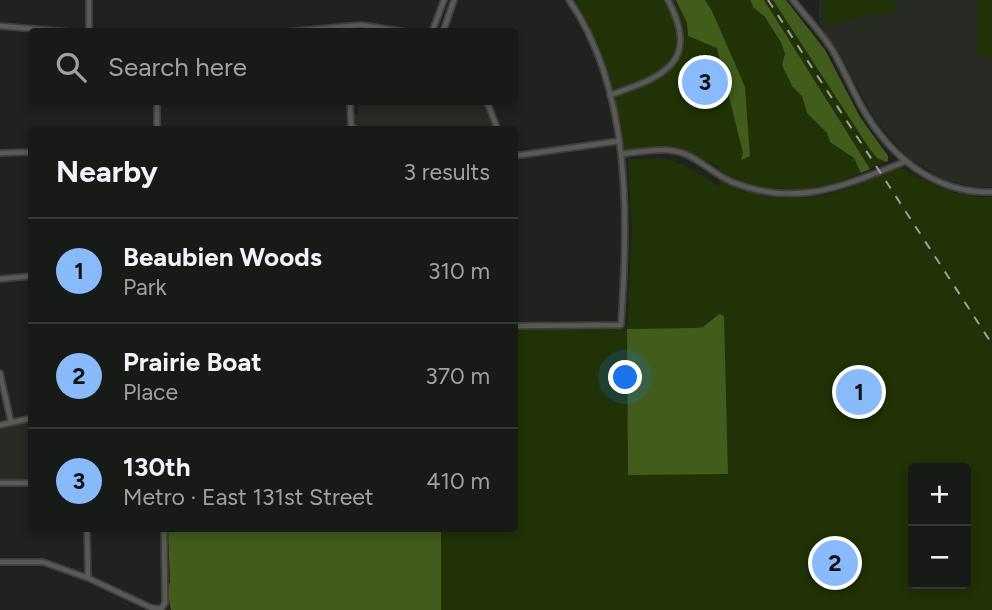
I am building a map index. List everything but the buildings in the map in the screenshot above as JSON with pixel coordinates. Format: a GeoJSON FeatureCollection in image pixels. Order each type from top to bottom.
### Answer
{"type":"FeatureCollection","features":[{"type":"Feature","properties":{"kind":"street"},"geometry":{"type":"LineString","coordinates":[[89,0],[89,28]]}},
{"type":"Feature","properties":{"kind":"street"},"geometry":{"type":"LineString","coordinates":[[434,28],[444,0]]}},
{"type":"Feature","properties":{"kind":"street"},"geometry":{"type":"LineString","coordinates":[[444,28],[454,0]]}},
{"type":"Feature","properties":{"kind":"street"},"geometry":{"type":"LineString","coordinates":[[518,326],[621,325],[626,233],[619,141],[610,95],[585,24],[569,0]]}},
{"type":"Feature","properties":{"kind":"street"},"geometry":{"type":"LineString","coordinates":[[610,95],[660,75],[672,64],[682,41],[681,26],[668,0]]}},
{"type":"Feature","properties":{"kind":"street"},"geometry":{"type":"LineString","coordinates":[[793,0],[826,41],[874,126],[904,162],[944,184],[992,192]]}},
{"type":"Feature","properties":{"kind":"street"},"geometry":{"type":"LineString","coordinates":[[0,26],[28,28]]}},
{"type":"Feature","properties":{"kind":"street"},"geometry":{"type":"LineString","coordinates":[[351,28],[384,28]]}},
{"type":"Feature","properties":{"kind":"street"},"geometry":{"type":"LineString","coordinates":[[157,105],[157,126]]}},
{"type":"Feature","properties":{"kind":"street"},"geometry":{"type":"LineString","coordinates":[[350,105],[350,126]]}},
{"type":"Feature","properties":{"kind":"street"},"geometry":{"type":"LineString","coordinates":[[488,105],[496,126]]}},
{"type":"Feature","properties":{"kind":"street"},"geometry":{"type":"LineString","coordinates":[[518,155],[619,141]]}},
{"type":"Feature","properties":{"kind":"street"},"geometry":{"type":"LineString","coordinates":[[621,155],[676,151],[732,182],[756,190],[787,194],[824,191],[847,185],[904,162]]}},
{"type":"Feature","properties":{"kind":"street"},"geometry":{"type":"LineString","coordinates":[[0,153],[28,152]]}},
{"type":"Feature","properties":{"kind":"street"},"geometry":{"type":"LineString","coordinates":[[0,279],[28,276]]}},
{"type":"Feature","properties":{"kind":"street"},"geometry":{"type":"LineString","coordinates":[[0,373],[11,422]]}},
{"type":"Feature","properties":{"kind":"street"},"geometry":{"type":"LineString","coordinates":[[0,425],[28,419]]}},
{"type":"Feature","properties":{"kind":"street"},"geometry":{"type":"LineString","coordinates":[[0,483],[28,483]]}},
{"type":"Feature","properties":{"kind":"street"},"geometry":{"type":"LineString","coordinates":[[87,532],[88,578]]}},
{"type":"Feature","properties":{"kind":"street"},"geometry":{"type":"LineString","coordinates":[[0,562],[43,562],[88,578],[152,608],[161,609],[165,603],[164,532]]}},
{"type":"Feature","properties":{"kind":"shaded area"},"geometry":{"type":"Polygon","coordinates":[[[819,0],[992,0],[992,187],[970,186],[945,180],[908,158],[876,121],[842,58],[819,23],[819,0]]]}},
{"type":"Feature","properties":{"kind":"shaded area"},"geometry":{"type":"Polygon","coordinates":[[[358,105],[483,105],[493,126],[361,126],[355,122],[354,115],[359,114],[358,105]]]}},
{"type":"Feature","properties":{"kind":"shaded area"},"geometry":{"type":"Polygon","coordinates":[[[28,422],[28,480],[0,480],[0,429],[28,422]]]}},
{"type":"Feature","properties":{"kind":"green space"},"geometry":{"type":"Polygon","coordinates":[[[576,0],[665,0],[674,20],[676,50],[661,69],[614,90],[598,43],[576,0]]]}},
{"type":"Feature","properties":{"kind":"green space"},"geometry":{"type":"Polygon","coordinates":[[[673,0],[676,0],[687,23],[688,36],[701,41],[685,0],[786,0],[825,50],[861,119],[888,161],[823,186],[783,190],[741,180],[674,146],[622,150],[613,97],[663,74],[674,65],[682,53],[685,38],[682,21],[673,0]]]}},
{"type":"Feature","properties":{"kind":"green space"},"geometry":{"type":"Polygon","coordinates":[[[676,0],[705,0],[745,87],[750,156],[741,160],[743,153],[717,48],[688,36],[687,23],[676,0]]]}},
{"type":"Feature","properties":{"kind":"green space"},"geometry":{"type":"Polygon","coordinates":[[[750,0],[764,0],[870,169],[861,173],[854,158],[830,142],[827,133],[807,113],[802,96],[792,86],[782,65],[785,54],[782,44],[765,17],[754,8],[750,0]]]}},
{"type":"Feature","properties":{"kind":"green space"},"geometry":{"type":"Polygon","coordinates":[[[773,0],[786,0],[825,50],[860,117],[888,156],[888,161],[877,158],[869,148],[773,0]]]}},
{"type":"Feature","properties":{"kind":"green space"},"geometry":{"type":"Polygon","coordinates":[[[824,0],[895,0],[894,13],[865,16],[829,25],[823,18],[824,0]]]}},
{"type":"Feature","properties":{"kind":"green space"},"geometry":{"type":"Polygon","coordinates":[[[977,0],[992,0],[992,55],[977,55],[977,0]]]}},
{"type":"Feature","properties":{"kind":"green space"},"geometry":{"type":"Polygon","coordinates":[[[660,158],[676,162],[720,187],[720,180],[749,191],[777,197],[821,196],[902,168],[945,189],[967,195],[992,197],[992,610],[441,610],[441,532],[518,532],[518,330],[627,329],[632,229],[628,159],[660,158]],[[714,317],[703,327],[696,328],[628,475],[714,317]]]}},
{"type":"Feature","properties":{"kind":"green space"},"geometry":{"type":"Polygon","coordinates":[[[719,314],[724,316],[728,474],[628,475],[627,329],[703,327],[719,314]]]}},
{"type":"Feature","properties":{"kind":"green space"},"geometry":{"type":"Polygon","coordinates":[[[168,532],[441,532],[441,610],[171,610],[167,589],[170,582],[168,532]]]}},
{"type":"Feature","properties":{"kind":"railway"},"geometry":{"type":"LineString","coordinates":[[768,0],[992,344]]}},
{"type":"Feature","properties":{"kind":"place","name":"130th"},"geometry":{"type":"Point","coordinates":[705,82]}},
{"type":"Feature","properties":{"kind":"place","name":"Beaubien Woods"},"geometry":{"type":"Point","coordinates":[859,392]}},
{"type":"Feature","properties":{"kind":"place","name":"Prairie Boat"},"geometry":{"type":"Point","coordinates":[835,563]}}]}
